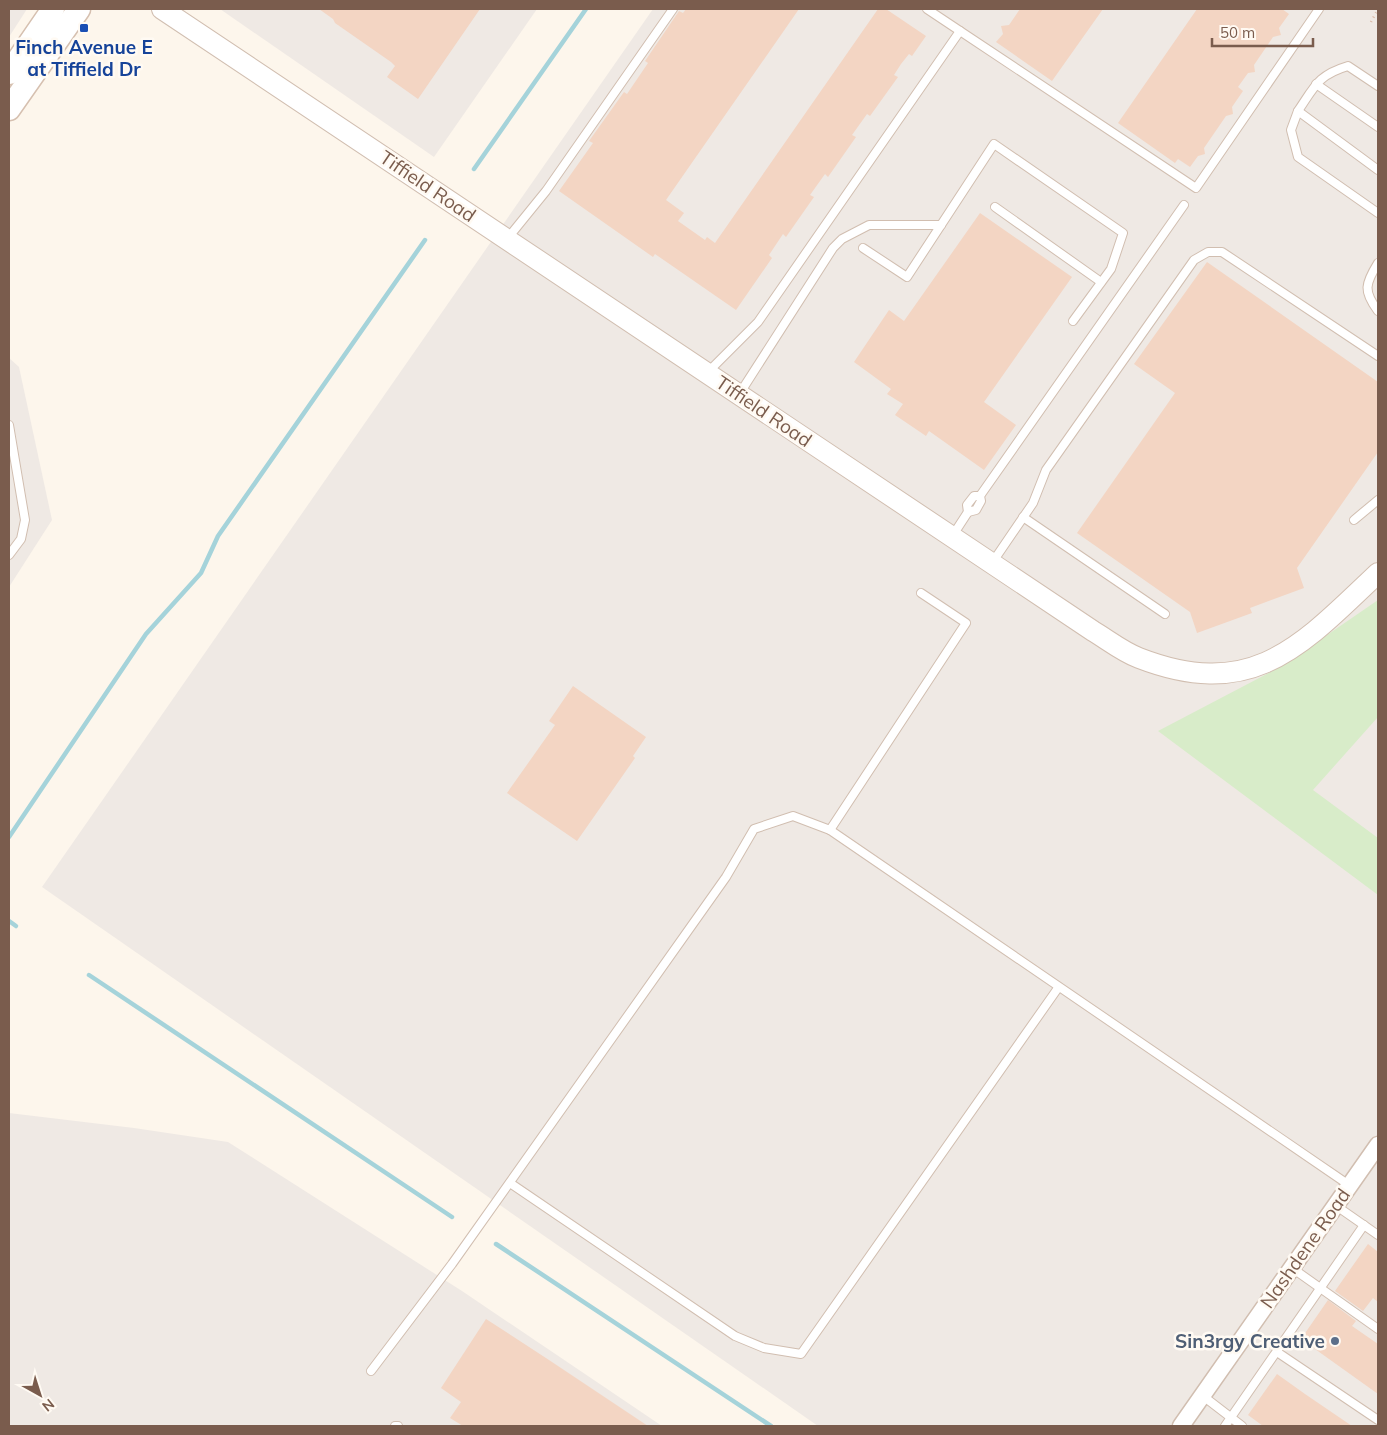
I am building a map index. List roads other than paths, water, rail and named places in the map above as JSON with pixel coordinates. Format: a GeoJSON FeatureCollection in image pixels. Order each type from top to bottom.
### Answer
{"type":"FeatureCollection","features":[{"type":"Feature","properties":{"kind":"main road"},"geometry":{"type":"LineString","coordinates":[[9,72],[53,9]]}},
{"type":"Feature","properties":{"kind":"main road"},"geometry":{"type":"LineString","coordinates":[[9,109],[79,9]]}},
{"type":"Feature","properties":{"kind":"street","name":"Tiffield Road"},"geometry":{"type":"LineString","coordinates":[[162,9],[1093,631],[1138,658],[1185,672],[1231,675],[1278,658],[1312,636],[1378,574]]}},
{"type":"Feature","properties":{"kind":"street","name":"Nashdene Road"},"geometry":{"type":"LineString","coordinates":[[1181,1426],[1378,1145]]}},
{"type":"Feature","properties":{"kind":"lane"},"geometry":{"type":"LineString","coordinates":[[507,239],[546,191],[673,9]]}},
{"type":"Feature","properties":{"kind":"lane"},"geometry":{"type":"LineString","coordinates":[[927,9],[1196,188],[1319,9]]}},
{"type":"Feature","properties":{"kind":"lane"},"geometry":{"type":"LineString","coordinates":[[707,373],[758,322],[960,31]]}},
{"type":"Feature","properties":{"kind":"lane"},"geometry":{"type":"LineString","coordinates":[[1378,86],[1348,66],[1333,71],[1316,84],[1298,111],[1291,130],[1298,156],[1378,213]]}},
{"type":"Feature","properties":{"kind":"lane"},"geometry":{"type":"LineString","coordinates":[[1316,84],[1378,127]]}},
{"type":"Feature","properties":{"kind":"lane"},"geometry":{"type":"LineString","coordinates":[[1298,111],[1378,170]]}},
{"type":"Feature","properties":{"kind":"lane"},"geometry":{"type":"LineString","coordinates":[[863,248],[907,277],[994,144],[1123,233],[1111,269],[1073,321]]}},
{"type":"Feature","properties":{"kind":"lane"},"geometry":{"type":"LineString","coordinates":[[952,537],[968,512],[967,505],[974,496],[980,496],[1184,205]]}},
{"type":"Feature","properties":{"kind":"lane"},"geometry":{"type":"LineString","coordinates":[[995,207],[1101,282]]}},
{"type":"Feature","properties":{"kind":"lane"},"geometry":{"type":"LineString","coordinates":[[739,395],[828,256],[842,239],[869,225],[941,225]]}},
{"type":"Feature","properties":{"kind":"lane"},"geometry":{"type":"LineString","coordinates":[[991,563],[1033,502],[1046,470],[1194,260],[1208,252],[1222,252],[1378,356]]}},
{"type":"Feature","properties":{"kind":"lane"},"geometry":{"type":"LineString","coordinates":[[1378,263],[1370,275],[1367,286],[1368,297],[1378,311]]}},
{"type":"Feature","properties":{"kind":"lane"},"geometry":{"type":"LineString","coordinates":[[9,425],[25,520],[21,539],[9,555]]}},
{"type":"Feature","properties":{"kind":"lane"},"geometry":{"type":"LineString","coordinates":[[1354,520],[1378,500]]}},
{"type":"Feature","properties":{"kind":"lane"},"geometry":{"type":"LineString","coordinates":[[1024,516],[1166,614]]}},
{"type":"Feature","properties":{"kind":"lane"},"geometry":{"type":"LineString","coordinates":[[830,830],[966,624],[921,593]]}},
{"type":"Feature","properties":{"kind":"lane"},"geometry":{"type":"LineString","coordinates":[[370,1371],[452,1264],[510,1183],[726,877],[754,829],[793,816],[830,830],[1058,988],[1349,1185]]}},
{"type":"Feature","properties":{"kind":"lane"},"geometry":{"type":"LineString","coordinates":[[510,1183],[735,1336],[764,1348],[801,1354],[1058,988]]}},
{"type":"Feature","properties":{"kind":"lane"},"geometry":{"type":"LineString","coordinates":[[1335,1205],[1378,1235]]}},
{"type":"Feature","properties":{"kind":"lane"},"geometry":{"type":"LineString","coordinates":[[1225,1426],[1364,1225]]}},
{"type":"Feature","properties":{"kind":"lane"},"geometry":{"type":"LineString","coordinates":[[1292,1267],[1378,1328]]}},
{"type":"Feature","properties":{"kind":"lane"},"geometry":{"type":"LineString","coordinates":[[1277,1352],[1378,1420]]}},
{"type":"Feature","properties":{"kind":"lane"},"geometry":{"type":"LineString","coordinates":[[1202,1396],[1242,1426]]}},
{"type":"Feature","properties":{"kind":"waterway"},"geometry":{"type":"LineString","coordinates":[[474,169],[586,9]]}},
{"type":"Feature","properties":{"kind":"waterway"},"geometry":{"type":"LineString","coordinates":[[9,837],[146,634],[201,573],[218,536],[425,240]]}},
{"type":"Feature","properties":{"kind":"waterway"},"geometry":{"type":"LineString","coordinates":[[9,921],[16,926]]}},
{"type":"Feature","properties":{"kind":"waterway"},"geometry":{"type":"LineString","coordinates":[[89,975],[452,1217]]}},
{"type":"Feature","properties":{"kind":"waterway"},"geometry":{"type":"LineString","coordinates":[[496,1244],[771,1426]]}},
{"type":"Feature","properties":{"kind":"place","name":"Finch Avenue E at Tiffield Dr"},"geometry":{"type":"Point","coordinates":[84,28]}},
{"type":"Feature","properties":{"kind":"place","name":"Sin3rgy Creative"},"geometry":{"type":"Point","coordinates":[1335,1341]}}]}
